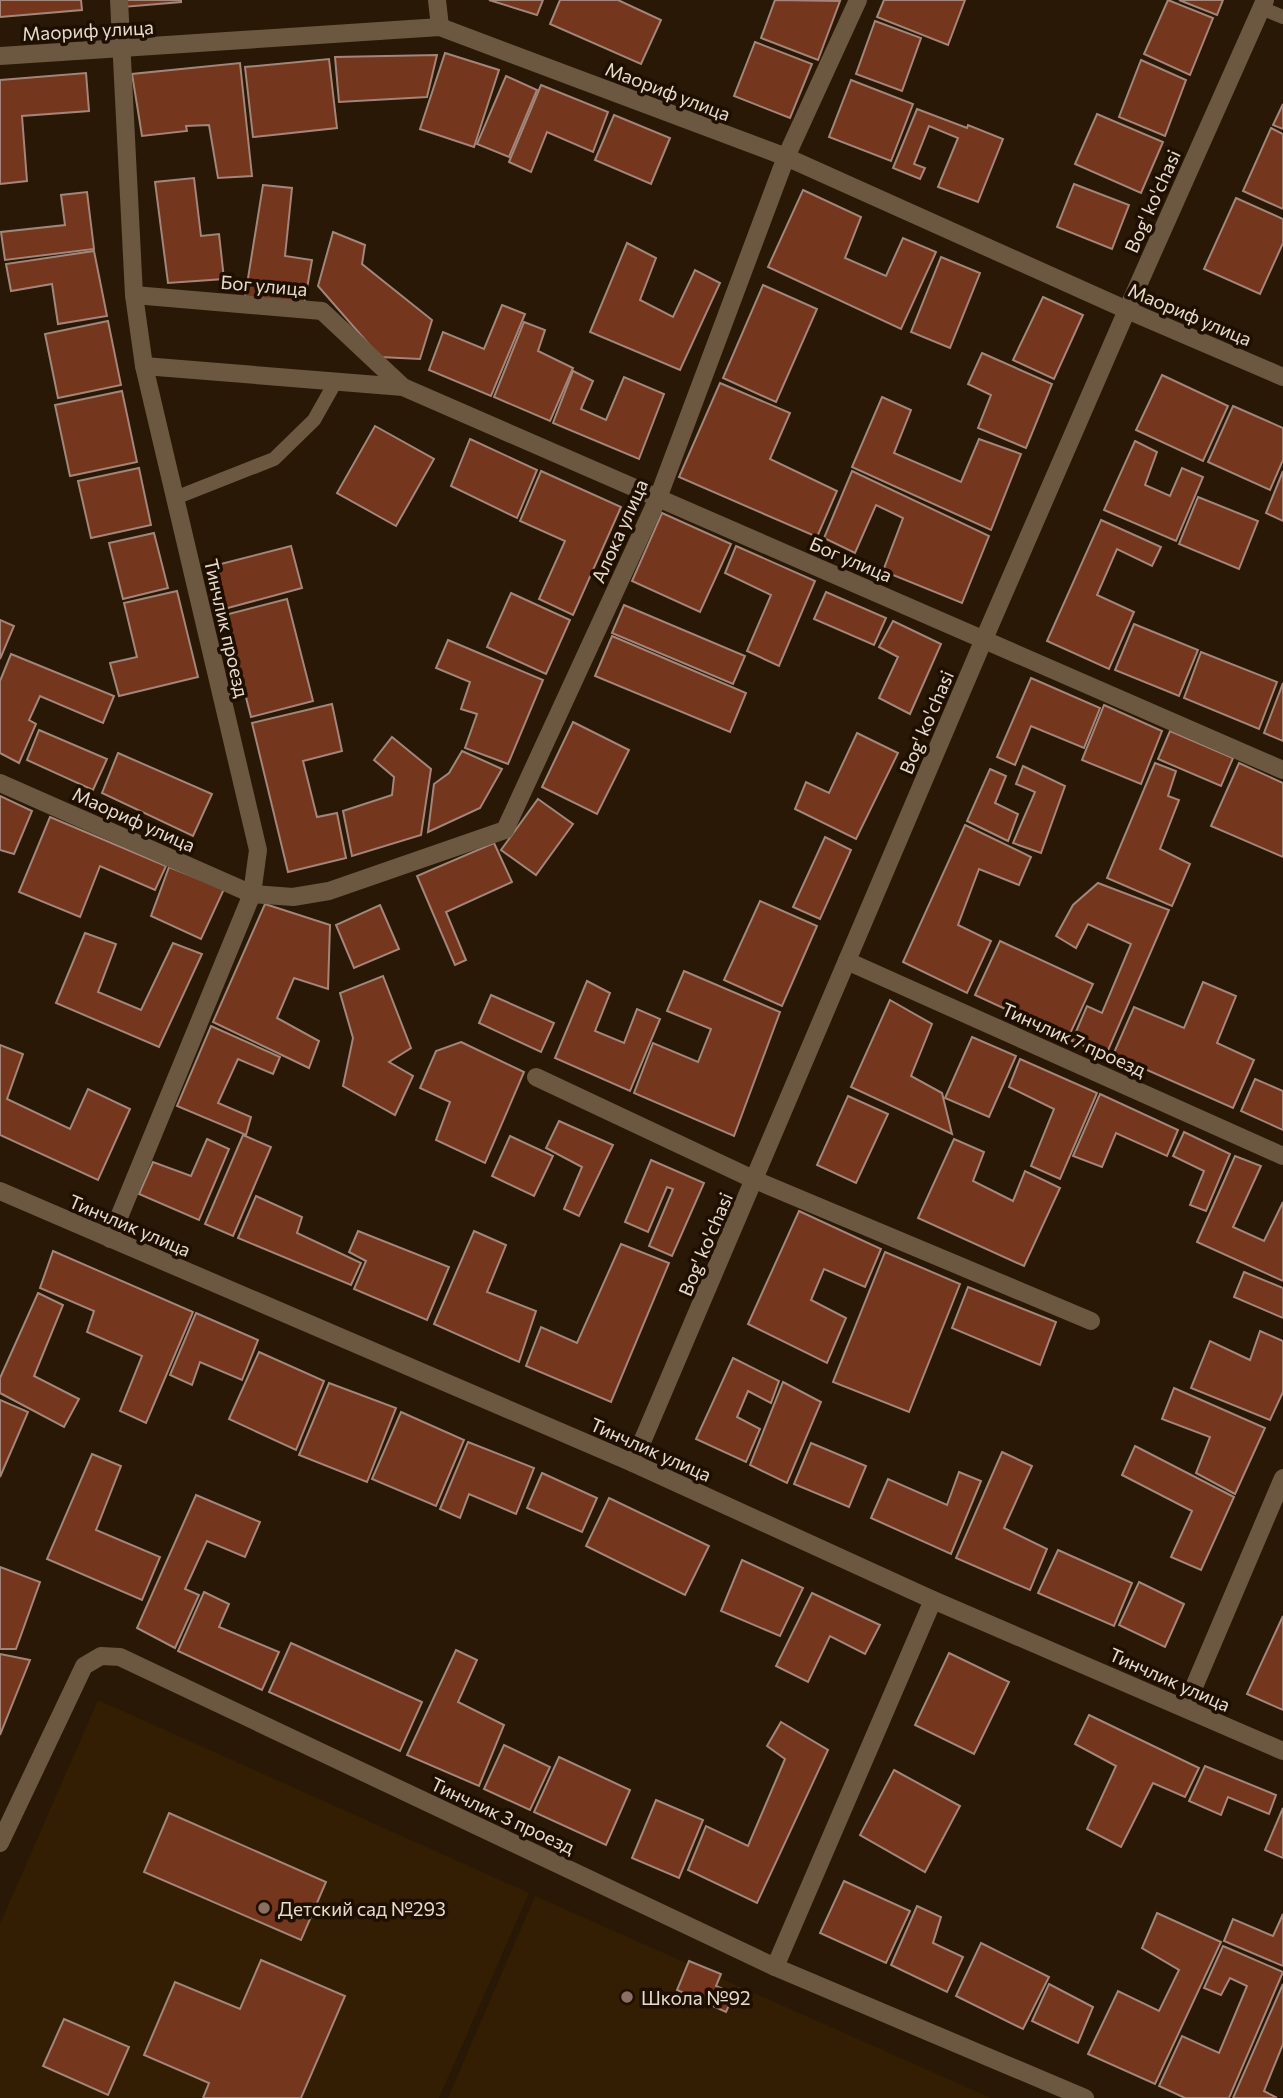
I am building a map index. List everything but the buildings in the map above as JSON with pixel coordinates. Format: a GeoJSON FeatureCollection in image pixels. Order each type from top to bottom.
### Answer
{"type":"FeatureCollection","features":[{"type":"Feature","properties":{"kind":"street","name":"Тинчлик проезд"},"geometry":{"type":"LineString","coordinates":[[110,1239],[252,894],[258,850],[144,366],[134,295],[119,0]]}},
{"type":"Feature","properties":{"kind":"street"},"geometry":{"type":"LineString","coordinates":[[437,0],[440,27]]}},
{"type":"Feature","properties":{"kind":"street","name":"Алока улица"},"geometry":{"type":"LineString","coordinates":[[252,894],[293,897],[329,891],[505,830],[658,498],[786,157],[858,0]]}},
{"type":"Feature","properties":{"kind":"street","name":"Bog' ko'chasi"},"geometry":{"type":"LineString","coordinates":[[633,1463],[984,639],[1263,4]]}},
{"type":"Feature","properties":{"kind":"street","name":"Маориф улица"},"geometry":{"type":"LineString","coordinates":[[0,56],[123,50],[440,27],[786,157],[1283,377]]}},
{"type":"Feature","properties":{"kind":"street","name":"Бог улица"},"geometry":{"type":"LineString","coordinates":[[134,295],[322,311],[403,387]]}},
{"type":"Feature","properties":{"kind":"street","name":"Бог улица"},"geometry":{"type":"LineString","coordinates":[[144,366],[403,387],[1283,770]]}},
{"type":"Feature","properties":{"kind":"street","name":"Маориф улица"},"geometry":{"type":"LineString","coordinates":[[0,783],[252,894]]}},
{"type":"Feature","properties":{"kind":"street","name":"Тинчлик 7 проезд"},"geometry":{"type":"LineString","coordinates":[[847,961],[1283,1156]]}},
{"type":"Feature","properties":{"kind":"street"},"geometry":{"type":"LineString","coordinates":[[536,1077],[755,1180],[1091,1321]]}},
{"type":"Feature","properties":{"kind":"street","name":"Тинчлик улица"},"geometry":{"type":"LineString","coordinates":[[0,1191],[633,1463],[933,1600],[1283,1751]]}},
{"type":"Feature","properties":{"kind":"street"},"geometry":{"type":"LineString","coordinates":[[1185,1708],[1283,1478]]}},
{"type":"Feature","properties":{"kind":"street"},"geometry":{"type":"LineString","coordinates":[[775,1967],[933,1600]]}},
{"type":"Feature","properties":{"kind":"street","name":"Тинчлик 3 проезд"},"geometry":{"type":"LineString","coordinates":[[0,1843],[84,1666],[101,1656],[120,1657],[775,1967],[1086,2098]]}},
{"type":"Feature","properties":{"kind":"lane"},"geometry":{"type":"LineString","coordinates":[[1263,4],[1283,17]]}},
{"type":"Feature","properties":{"kind":"lane"},"geometry":{"type":"LineString","coordinates":[[175,498],[274,459],[314,420],[337,381]]}},
{"type":"Feature","properties":{"kind":"shaded area","name":"Детский сад №293"},"geometry":{"type":"Polygon","coordinates":[[[98,1700],[529,1893],[439,2098],[0,2098],[0,1924],[98,1700]]]}},
{"type":"Feature","properties":{"kind":"shaded area","name":"Школа №92"},"geometry":{"type":"Polygon","coordinates":[[[535,1896],[991,2098],[448,2098],[535,1896]]]}},
{"type":"Feature","properties":{"kind":"place","name":"Детский сад №293"},"geometry":{"type":"Point","coordinates":[264,1908]}},
{"type":"Feature","properties":{"kind":"place","name":"Школа №92"},"geometry":{"type":"Point","coordinates":[627,1997]}}]}
